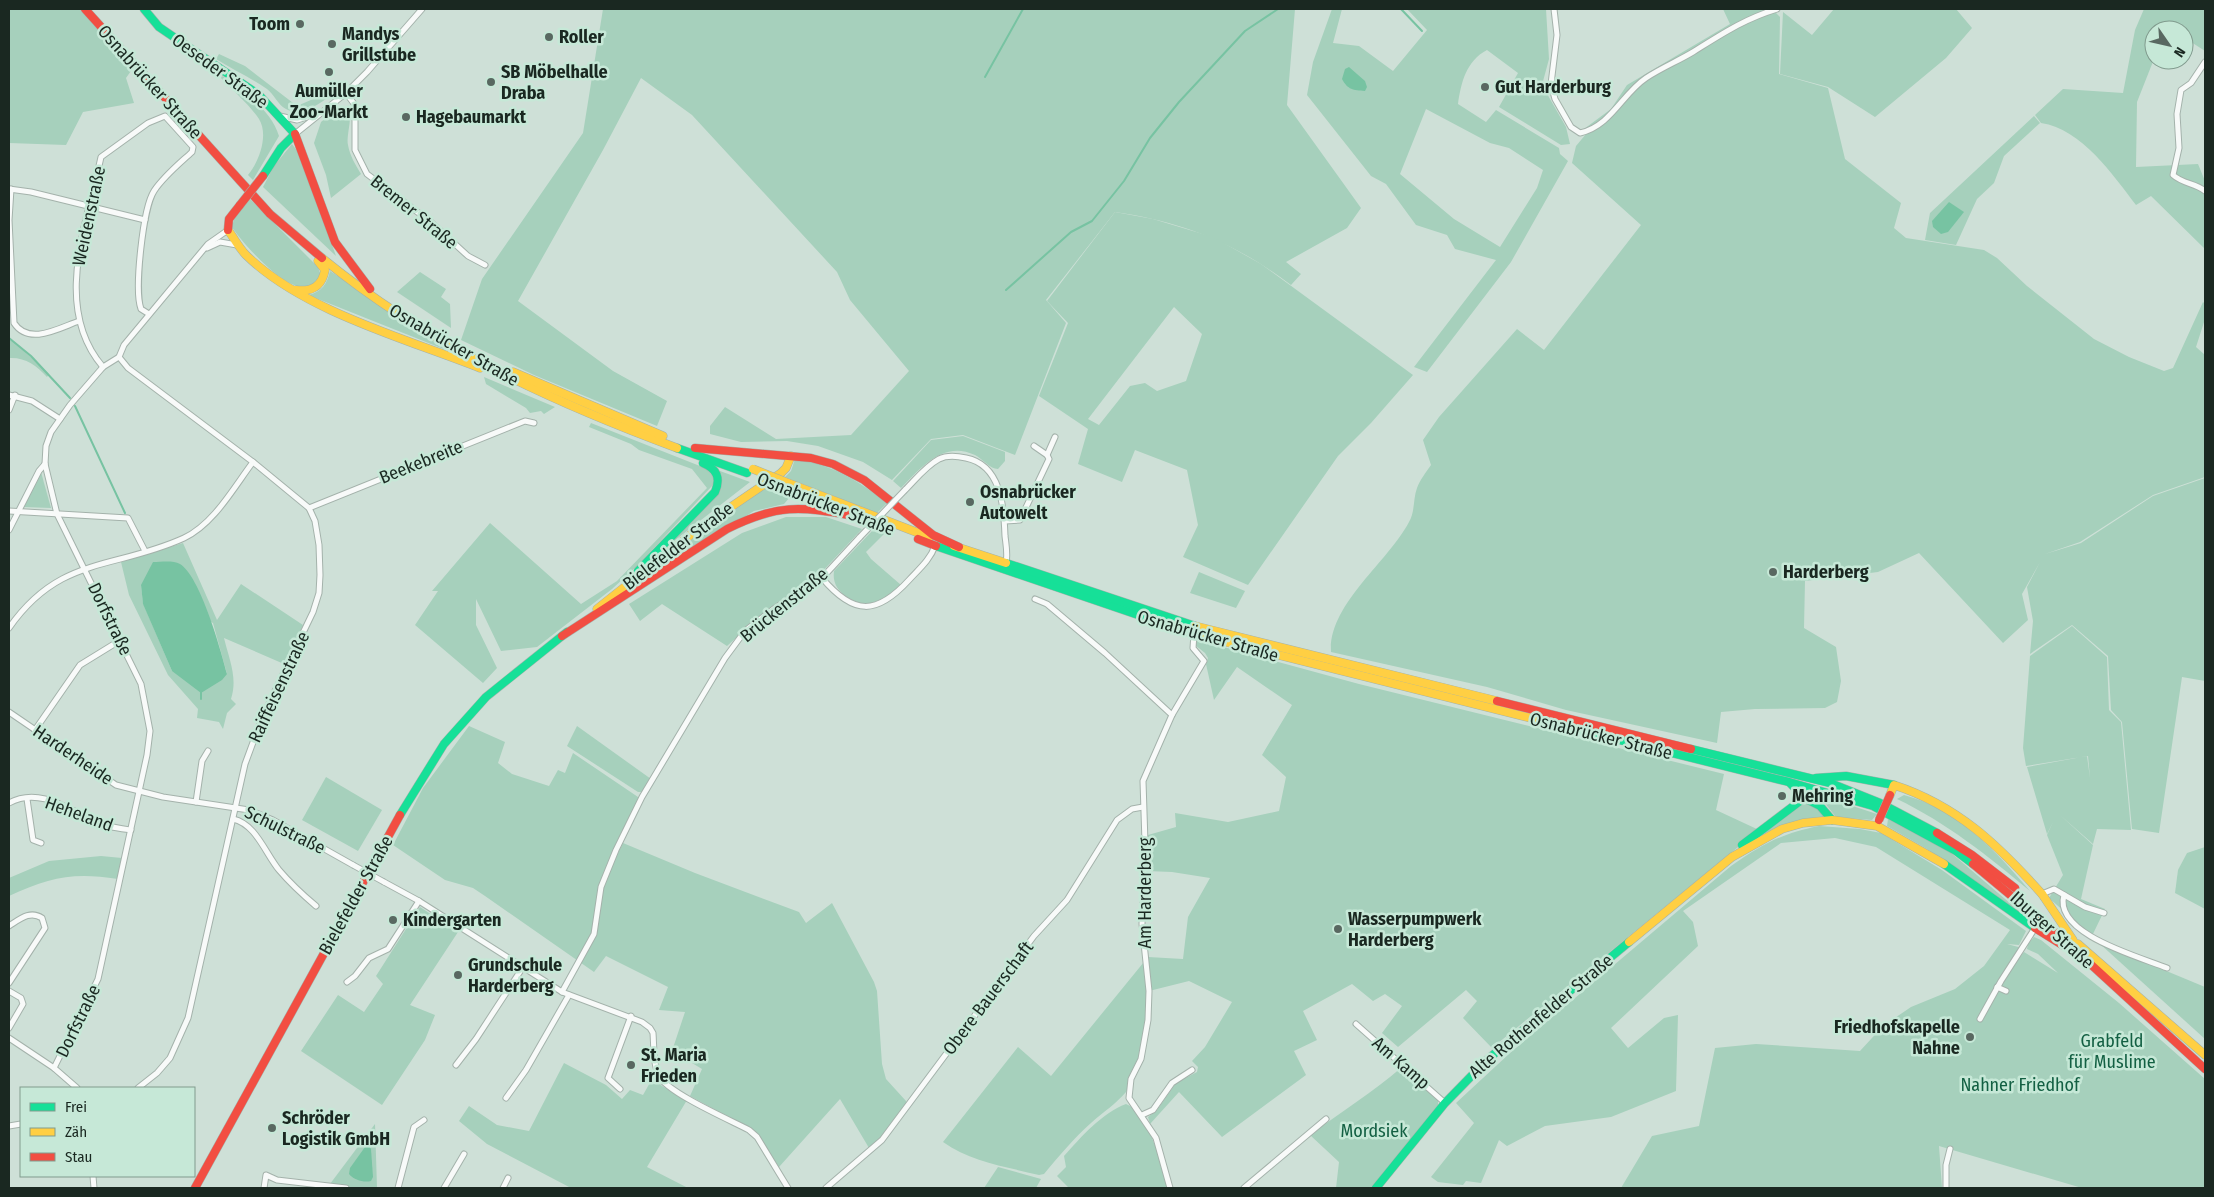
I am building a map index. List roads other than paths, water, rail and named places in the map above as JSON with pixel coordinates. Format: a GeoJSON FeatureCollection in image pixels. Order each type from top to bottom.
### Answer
{"type":"FeatureCollection","features":[{"type":"Feature","properties":{"kind":"main road","name":"Osnabrücker Straße"},"geometry":{"type":"LineString","coordinates":[[85,9],[243,184],[302,243],[366,293],[427,334],[547,396],[686,451],[750,471]]}},
{"type":"Feature","properties":{"kind":"main road","name":"Osnabrücker Straße"},"geometry":{"type":"LineString","coordinates":[[94,9],[229,162],[275,209],[332,260],[435,332],[503,367],[578,401],[695,448],[854,516],[936,546],[1194,630],[1698,760]]}},
{"type":"Feature","properties":{"kind":"main road","name":"Oeseder Straße"},"geometry":{"type":"LineString","coordinates":[[144,9],[159,27],[251,89],[280,116],[295,134],[306,154],[319,202],[335,243],[370,288]]}},
{"type":"Feature","properties":{"kind":"main road"},"geometry":{"type":"LineString","coordinates":[[295,134],[281,148],[263,176],[229,219],[228,230],[238,245],[254,261],[292,290],[330,308],[547,396]]}},
{"type":"Feature","properties":{"kind":"main road"},"geometry":{"type":"LineString","coordinates":[[292,290],[314,289],[323,281],[322,265],[302,243]]}},
{"type":"Feature","properties":{"kind":"main road"},"geometry":{"type":"LineString","coordinates":[[695,448],[811,458],[851,472],[884,496],[917,524],[959,547]]}},
{"type":"Feature","properties":{"kind":"main road"},"geometry":{"type":"LineString","coordinates":[[638,571],[716,492],[719,477],[716,470],[695,459],[686,451]]}},
{"type":"Feature","properties":{"kind":"main road","name":"Bielefelder Straße"},"geometry":{"type":"LineString","coordinates":[[562,636],[638,571],[755,483],[776,470],[788,455]]}},
{"type":"Feature","properties":{"kind":"main road","name":"Bielefelder Straße"},"geometry":{"type":"LineString","coordinates":[[194,1188],[418,783],[444,744],[486,697],[562,636],[694,532],[758,486],[781,474],[786,468],[788,455]]}},
{"type":"Feature","properties":{"kind":"main road","name":"Osnabrücker Straße"},"geometry":{"type":"LineString","coordinates":[[779,483],[1194,630],[1700,751]]}},
{"type":"Feature","properties":{"kind":"main road"},"geometry":{"type":"LineString","coordinates":[[562,636],[727,530],[756,514],[797,507],[854,516]]}},
{"type":"Feature","properties":{"kind":"main road","name":"Iburger Straße"},"geometry":{"type":"LineString","coordinates":[[1700,751],[1815,779],[1876,800],[1916,819],[1963,847],[2002,876],[2205,1055]]}},
{"type":"Feature","properties":{"kind":"main road","name":"Iburger Straße"},"geometry":{"type":"LineString","coordinates":[[1698,760],[1789,782],[1873,806],[1956,851],[1998,882],[2205,1069]]}},
{"type":"Feature","properties":{"kind":"main road","name":"Iburger Straße"},"geometry":{"type":"LineString","coordinates":[[1815,779],[1831,775],[1862,777],[1925,795],[1959,814],[1990,838],[2042,894]]}},
{"type":"Feature","properties":{"kind":"main road"},"geometry":{"type":"LineString","coordinates":[[1789,782],[1804,798],[1816,802],[1827,811],[1832,820]]}},
{"type":"Feature","properties":{"kind":"main road"},"geometry":{"type":"LineString","coordinates":[[1878,823],[1894,785]]}},
{"type":"Feature","properties":{"kind":"main road"},"geometry":{"type":"LineString","coordinates":[[1732,857],[1735,850],[1804,798]]}},
{"type":"Feature","properties":{"kind":"main road","name":"Iburger Straße"},"geometry":{"type":"LineString","coordinates":[[1725,862],[1782,829],[1803,823],[1832,820],[1878,823],[1930,854],[2034,928],[2084,958]]}},
{"type":"Feature","properties":{"kind":"main road","name":"Alte Rothenfelder Straße"},"geometry":{"type":"LineString","coordinates":[[1376,1188],[1445,1103],[1488,1059],[1725,862]]}},
{"type":"Feature","properties":{"kind":"main road"},"geometry":{"type":"LineString","coordinates":[[2042,894],[2074,940]]}},
{"type":"Feature","properties":{"kind":"street"},"geometry":{"type":"LineString","coordinates":[[295,134],[346,93],[385,53],[422,9]]}},
{"type":"Feature","properties":{"kind":"street"},"geometry":{"type":"LineString","coordinates":[[1554,9],[1557,35],[1551,84],[1555,99],[1571,127],[1580,133],[1592,128],[1617,110],[1630,91],[1646,78],[1692,53],[1733,26],[1777,9]]}},
{"type":"Feature","properties":{"kind":"street"},"geometry":{"type":"LineString","coordinates":[[2205,62],[2191,83],[2181,90],[2177,114],[2179,148],[2173,174],[2181,182],[2198,186],[2205,191]]}},
{"type":"Feature","properties":{"kind":"street","name":"Bremer Straße"},"geometry":{"type":"LineString","coordinates":[[346,93],[355,105],[355,150],[367,174],[432,223],[468,256],[485,265]]}},
{"type":"Feature","properties":{"kind":"street"},"geometry":{"type":"LineString","coordinates":[[280,116],[300,120],[322,112]]}},
{"type":"Feature","properties":{"kind":"street","name":"Weidenstraße"},"geometry":{"type":"LineString","coordinates":[[103,367],[91,348],[79,321],[76,296],[77,270],[101,157],[148,123],[165,116],[193,147],[192,152],[162,180],[153,193],[145,220],[138,293],[141,309],[149,314]]}},
{"type":"Feature","properties":{"kind":"street"},"geometry":{"type":"LineString","coordinates":[[79,321],[34,335],[24,334],[14,323],[9,220],[10,189],[145,220]]}},
{"type":"Feature","properties":{"kind":"street","name":"Dorfstraße"},"geometry":{"type":"LineString","coordinates":[[54,1068],[98,979],[140,792],[149,742],[148,716],[135,670],[57,514],[45,464],[48,441],[60,419],[103,367],[119,357],[122,347],[197,256],[215,238],[228,230]]}},
{"type":"Feature","properties":{"kind":"street"},"geometry":{"type":"LineString","coordinates":[[197,256],[209,246],[220,242],[238,245]]}},
{"type":"Feature","properties":{"kind":"street"},"geometry":{"type":"LineString","coordinates":[[119,357],[128,368],[253,462],[309,508]]}},
{"type":"Feature","properties":{"kind":"street"},"geometry":{"type":"LineString","coordinates":[[9,394],[32,401],[60,419]]}},
{"type":"Feature","properties":{"kind":"street"},"geometry":{"type":"LineString","coordinates":[[9,410],[15,396]]}},
{"type":"Feature","properties":{"kind":"street","name":"Beekebreite"},"geometry":{"type":"LineString","coordinates":[[309,508],[517,425],[525,422],[534,423]]}},
{"type":"Feature","properties":{"kind":"street"},"geometry":{"type":"LineString","coordinates":[[1005,521],[1020,520],[1049,460],[1047,456],[1055,437]]}},
{"type":"Feature","properties":{"kind":"street"},"geometry":{"type":"LineString","coordinates":[[1034,446],[1047,456]]}},
{"type":"Feature","properties":{"kind":"street","name":"Brückenstraße"},"geometry":{"type":"LineString","coordinates":[[562,992],[594,934],[601,887],[616,850],[642,797],[725,658],[745,631],[775,608],[822,578],[925,469],[940,459],[957,456],[971,459],[986,468],[996,481],[1005,521],[1006,563]]}},
{"type":"Feature","properties":{"kind":"street"},"geometry":{"type":"LineString","coordinates":[[9,628],[23,607],[38,594],[69,574],[85,567],[185,538],[208,521],[253,462]]}},
{"type":"Feature","properties":{"kind":"street"},"geometry":{"type":"LineString","coordinates":[[9,530],[38,471],[45,464]]}},
{"type":"Feature","properties":{"kind":"street","name":"Raiffeisenstraße"},"geometry":{"type":"LineString","coordinates":[[139,1087],[158,1073],[170,1058],[188,1018],[245,764],[258,727],[306,630],[319,593],[319,545],[315,521],[309,508]]}},
{"type":"Feature","properties":{"kind":"street"},"geometry":{"type":"LineString","coordinates":[[9,511],[128,518],[145,551]]}},
{"type":"Feature","properties":{"kind":"street"},"geometry":{"type":"LineString","coordinates":[[822,578],[851,604],[868,608],[878,606],[890,599],[904,585],[930,558],[936,546]]}},
{"type":"Feature","properties":{"kind":"street"},"geometry":{"type":"LineString","coordinates":[[1035,599],[1047,604],[1105,652],[1172,715]]}},
{"type":"Feature","properties":{"kind":"street","name":"Am Harderberg"},"geometry":{"type":"LineString","coordinates":[[1170,1188],[1156,1138],[1128,1096],[1131,1079],[1141,1059],[1148,1020],[1149,991],[1142,924],[1145,843],[1143,781],[1172,715],[1204,661],[1193,648],[1194,630]]}},
{"type":"Feature","properties":{"kind":"street"},"geometry":{"type":"LineString","coordinates":[[35,730],[80,665],[119,641]]}},
{"type":"Feature","properties":{"kind":"street","name":"Harderheide"},"geometry":{"type":"LineString","coordinates":[[9,712],[116,785],[140,792]]}},
{"type":"Feature","properties":{"kind":"street"},"geometry":{"type":"LineString","coordinates":[[196,802],[202,761],[208,750]]}},
{"type":"Feature","properties":{"kind":"street","name":"Schulstraße"},"geometry":{"type":"LineString","coordinates":[[140,792],[236,807],[273,820],[418,901],[562,992],[631,1016],[650,1028],[660,1078],[674,1091],[749,1130],[757,1138],[788,1188]]}},
{"type":"Feature","properties":{"kind":"street","name":"Heheland"},"geometry":{"type":"LineString","coordinates":[[9,803],[27,799],[51,800],[108,826],[131,830]]}},
{"type":"Feature","properties":{"kind":"street","name":"Heheland"},"geometry":{"type":"LineString","coordinates":[[27,799],[33,840],[41,843]]}},
{"type":"Feature","properties":{"kind":"street","name":"Obere Bauerschaft"},"geometry":{"type":"LineString","coordinates":[[826,1188],[882,1140],[1034,936],[1067,900],[1117,820],[1132,809],[1143,807]]}},
{"type":"Feature","properties":{"kind":"street"},"geometry":{"type":"LineString","coordinates":[[233,818],[240,820],[252,830],[278,869],[316,906]]}},
{"type":"Feature","properties":{"kind":"street","name":"Iburger Straße"},"geometry":{"type":"LineString","coordinates":[[2042,894],[2054,889],[2104,913]]}},
{"type":"Feature","properties":{"kind":"street","name":"Iburger Straße"},"geometry":{"type":"LineString","coordinates":[[2064,895],[2063,907],[2069,919],[2079,930],[2091,937],[2167,968]]}},
{"type":"Feature","properties":{"kind":"street"},"geometry":{"type":"LineString","coordinates":[[347,982],[355,976],[369,958],[388,949],[418,901]]}},
{"type":"Feature","properties":{"kind":"street"},"geometry":{"type":"LineString","coordinates":[[9,926],[33,914],[42,918],[45,928],[9,983]]}},
{"type":"Feature","properties":{"kind":"street"},"geometry":{"type":"LineString","coordinates":[[1980,1019],[2034,928]]}},
{"type":"Feature","properties":{"kind":"street"},"geometry":{"type":"LineString","coordinates":[[456,1065],[476,1039],[523,967]]}},
{"type":"Feature","properties":{"kind":"street"},"geometry":{"type":"LineString","coordinates":[[1997,988],[2006,991]]}},
{"type":"Feature","properties":{"kind":"street"},"geometry":{"type":"LineString","coordinates":[[9,991],[21,998],[23,1004],[9,1028]]}},
{"type":"Feature","properties":{"kind":"street"},"geometry":{"type":"LineString","coordinates":[[506,1098],[526,1070],[569,995]]}},
{"type":"Feature","properties":{"kind":"street"},"geometry":{"type":"LineString","coordinates":[[620,1089],[608,1078],[631,1016]]}},
{"type":"Feature","properties":{"kind":"street","name":"Am Kamp"},"geometry":{"type":"LineString","coordinates":[[1356,1024],[1445,1103]]}},
{"type":"Feature","properties":{"kind":"street"},"geometry":{"type":"LineString","coordinates":[[9,1038],[54,1068],[76,1087]]}},
{"type":"Feature","properties":{"kind":"street"},"geometry":{"type":"LineString","coordinates":[[1142,1115],[1153,1110],[1172,1083],[1192,1070]]}},
{"type":"Feature","properties":{"kind":"street"},"geometry":{"type":"LineString","coordinates":[[1244,1188],[1326,1119]]}},
{"type":"Feature","properties":{"kind":"street"},"geometry":{"type":"LineString","coordinates":[[398,1188],[414,1127],[424,1120]]}},
{"type":"Feature","properties":{"kind":"street"},"geometry":{"type":"LineString","coordinates":[[1946,1188],[1946,1166],[1950,1149]]}},
{"type":"Feature","properties":{"kind":"street"},"geometry":{"type":"LineString","coordinates":[[444,1188],[464,1154]]}},
{"type":"Feature","properties":{"kind":"street"},"geometry":{"type":"LineString","coordinates":[[264,1188],[266,1175],[277,1180],[346,1188]]}},
{"type":"Feature","properties":{"kind":"street"},"geometry":{"type":"LineString","coordinates":[[503,1188],[508,1178]]}},
{"type":"Feature","properties":{"kind":"waterway"},"geometry":{"type":"LineString","coordinates":[[985,77],[1023,9]]}},
{"type":"Feature","properties":{"kind":"waterway"},"geometry":{"type":"LineString","coordinates":[[1006,290],[1071,232],[1092,221],[1124,181],[1150,138],[1179,102],[1245,31],[1278,9]]}},
{"type":"Feature","properties":{"kind":"waterway"},"geometry":{"type":"LineString","coordinates":[[1401,9],[1422,31]]}},
{"type":"Feature","properties":{"kind":"waterway"},"geometry":{"type":"LineString","coordinates":[[9,338],[31,356],[70,398]]}},
{"type":"Feature","properties":{"kind":"waterway"},"geometry":{"type":"LineString","coordinates":[[75,406],[125,513]]}},
{"type":"Feature","properties":{"kind":"waterway"},"geometry":{"type":"LineString","coordinates":[[201,692],[201,699]]}},
{"type":"Feature","properties":{"kind":"place","name":"Toom"},"geometry":{"type":"Point","coordinates":[300,24]}},
{"type":"Feature","properties":{"kind":"place","name":"Roller"},"geometry":{"type":"Point","coordinates":[549,37]}},
{"type":"Feature","properties":{"kind":"place","name":"Mandys Grillstube"},"geometry":{"type":"Point","coordinates":[332,44]}},
{"type":"Feature","properties":{"kind":"place","name":"Aumüller Zoo-Markt"},"geometry":{"type":"Point","coordinates":[329,72]}},
{"type":"Feature","properties":{"kind":"place","name":"SB Möbelhalle Draba"},"geometry":{"type":"Point","coordinates":[491,82]}},
{"type":"Feature","properties":{"kind":"place","name":"Gut Harderburg"},"geometry":{"type":"Point","coordinates":[1485,87]}},
{"type":"Feature","properties":{"kind":"place","name":"Hagebaumarkt"},"geometry":{"type":"Point","coordinates":[406,117]}},
{"type":"Feature","properties":{"kind":"place","name":"Osnabrücker Autowelt"},"geometry":{"type":"Point","coordinates":[970,502]}},
{"type":"Feature","properties":{"kind":"place","name":"Harderberg"},"geometry":{"type":"Point","coordinates":[1773,572]}},
{"type":"Feature","properties":{"kind":"place","name":"Mehring"},"geometry":{"type":"Point","coordinates":[1782,796]}},
{"type":"Feature","properties":{"kind":"place","name":"Kindergarten"},"geometry":{"type":"Point","coordinates":[393,920]}},
{"type":"Feature","properties":{"kind":"place","name":"Wasserpumpwerk Harderberg"},"geometry":{"type":"Point","coordinates":[1338,929]}},
{"type":"Feature","properties":{"kind":"place","name":"Grundschule Harderberg"},"geometry":{"type":"Point","coordinates":[458,975]}},
{"type":"Feature","properties":{"kind":"place","name":"Friedhofskapelle Nahne"},"geometry":{"type":"Point","coordinates":[1970,1037]}},
{"type":"Feature","properties":{"kind":"place","name":"St. Maria Frieden"},"geometry":{"type":"Point","coordinates":[631,1065]}},
{"type":"Feature","properties":{"kind":"place","name":"Schröder Logistik GmbH"},"geometry":{"type":"Point","coordinates":[272,1128]}},
{"type":"Feature","properties":{"kind":"park label","name":"Grabfeld für Muslime"},"geometry":{"type":"Point","coordinates":[2112,1051]}},
{"type":"Feature","properties":{"kind":"park label","name":"Nahner Friedhof"},"geometry":{"type":"Point","coordinates":[2020,1085]}},
{"type":"Feature","properties":{"kind":"park label","name":"Mordsiek"},"geometry":{"type":"Point","coordinates":[1374,1131]}}]}
